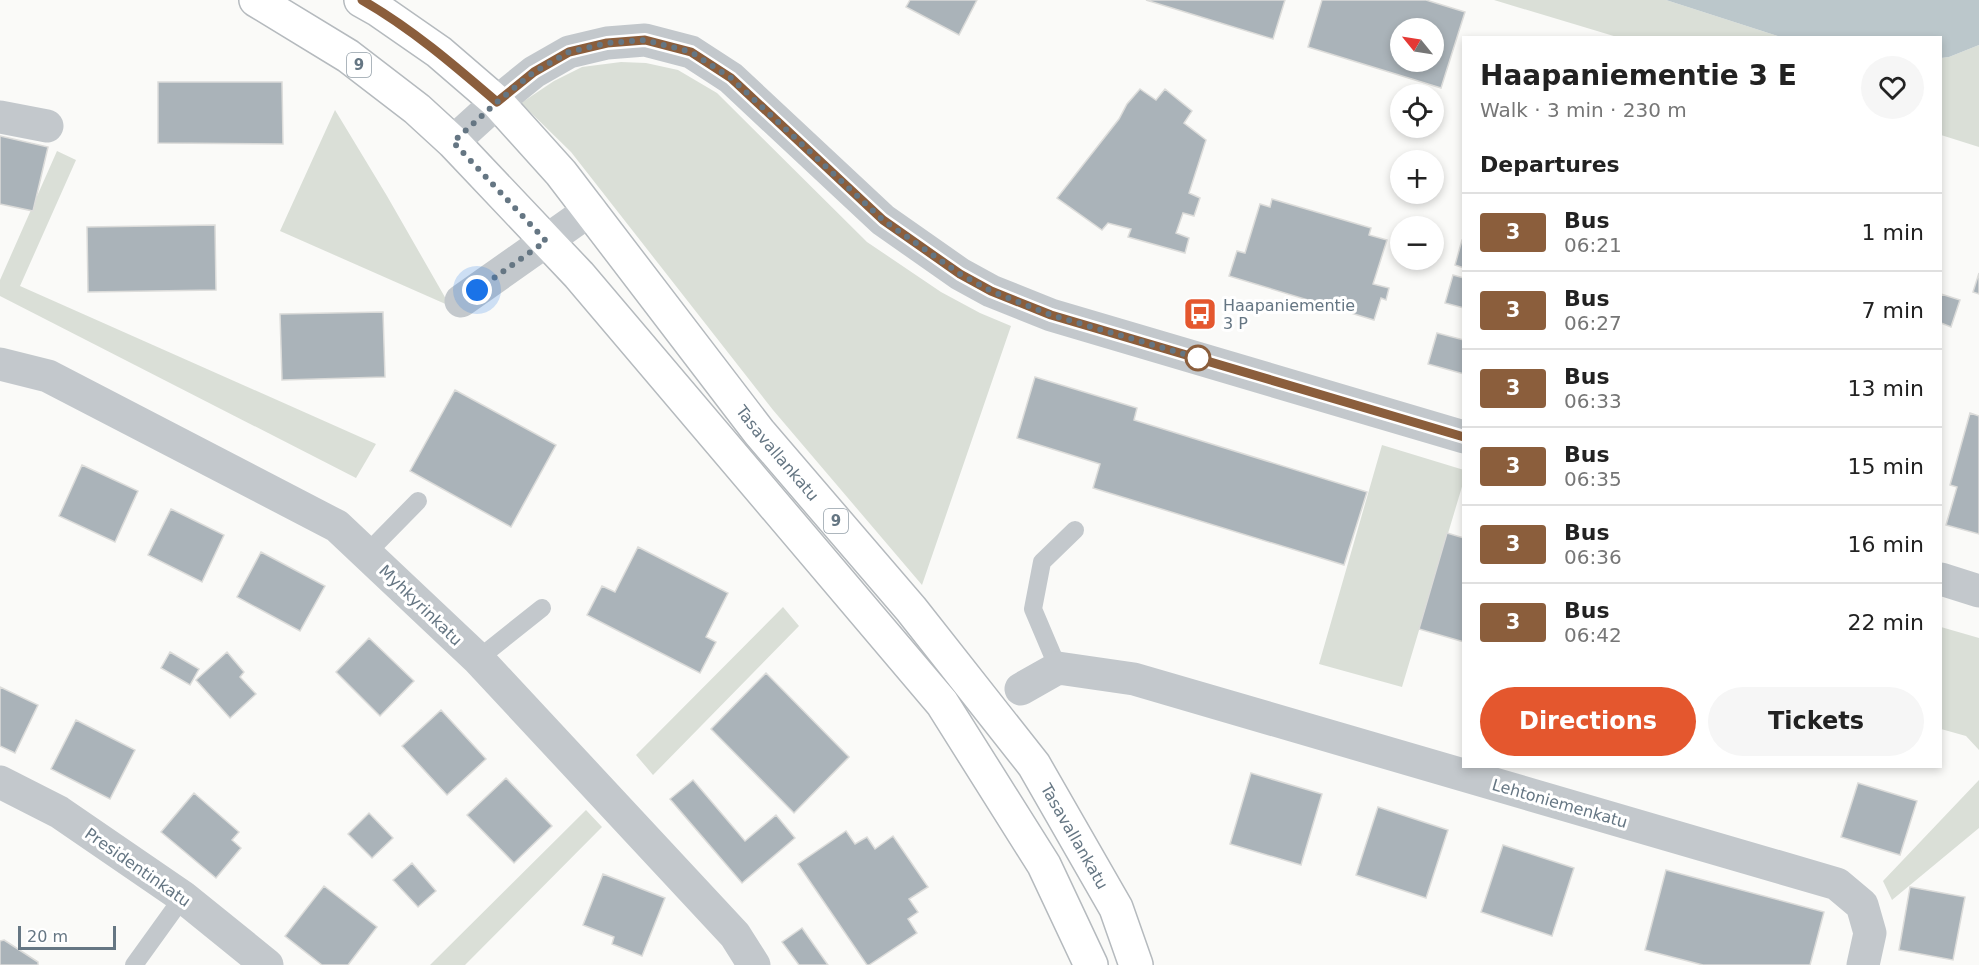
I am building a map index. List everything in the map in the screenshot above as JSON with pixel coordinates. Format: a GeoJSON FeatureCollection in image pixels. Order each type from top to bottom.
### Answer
{"type":"FeatureCollection","features":[{"type":"Feature","properties":{"kind":"main road","name":"9"},"geometry":{"type":"LineString","coordinates":[[256,0],[348,56],[417,109],[453,142],[579,275],[942,703],[1044,865],[1090,965]]}},
{"type":"Feature","properties":{"kind":"main road","name":"9"},"geometry":{"type":"LineString","coordinates":[[361,0],[439,52],[497,102]]}},
{"type":"Feature","properties":{"kind":"main road","name":"Tasavallankatu"},"geometry":{"type":"LineString","coordinates":[[497,102],[561,173],[759,432],[911,609],[1034,765],[1116,908],[1136,965]]}},
{"type":"Feature","properties":{"kind":"street"},"geometry":{"type":"LineString","coordinates":[[453,142],[534,72],[569,52],[607,43],[645,40],[691,52],[731,78],[883,220],[960,274],[991,291],[1051,315],[1462,436]]}},
{"type":"Feature","properties":{"kind":"street"},"geometry":{"type":"LineString","coordinates":[[0,117],[47,126]]}},
{"type":"Feature","properties":{"kind":"street"},"geometry":{"type":"LineString","coordinates":[[461,301],[590,210]]}},
{"type":"Feature","properties":{"kind":"street","name":"Myhkyrinkatu"},"geometry":{"type":"LineString","coordinates":[[0,364],[48,376],[337,526],[478,659],[735,935],[754,965]]}},
{"type":"Feature","properties":{"kind":"street"},"geometry":{"type":"LineString","coordinates":[[1942,579],[1979,591]]}},
{"type":"Feature","properties":{"kind":"street"},"geometry":{"type":"LineString","coordinates":[[1021,690],[1058,668]]}},
{"type":"Feature","properties":{"kind":"street","name":"Lehtoniemenkatu"},"geometry":{"type":"LineString","coordinates":[[1058,668],[1134,679],[1837,884],[1863,905],[1870,933],[1863,965]]}},
{"type":"Feature","properties":{"kind":"street","name":"Presidentinkatu"},"geometry":{"type":"LineString","coordinates":[[0,782],[59,812],[183,897],[267,965]]}},
{"type":"Feature","properties":{"kind":"lane"},"geometry":{"type":"LineString","coordinates":[[366,554],[418,501]]}},
{"type":"Feature","properties":{"kind":"lane"},"geometry":{"type":"LineString","coordinates":[[1058,668],[1033,609],[1041,562],[1075,530]]}},
{"type":"Feature","properties":{"kind":"lane"},"geometry":{"type":"LineString","coordinates":[[478,659],[542,608]]}},
{"type":"Feature","properties":{"kind":"lane"},"geometry":{"type":"LineString","coordinates":[[134,965],[183,897]]}},
{"type":"Feature","properties":{"kind":"shaded area"},"geometry":{"type":"Polygon","coordinates":[[[1494,0],[1666,0],[1778,36],[1614,36],[1494,0]]]}},
{"type":"Feature","properties":{"kind":"shaded area"},"geometry":{"type":"Polygon","coordinates":[[[1666,0],[1979,0],[1979,45],[1949,57],[1942,58],[1942,36],[1778,36],[1666,0]]]}},
{"type":"Feature","properties":{"kind":"shaded area"},"geometry":{"type":"Polygon","coordinates":[[[1979,45],[1979,147],[1942,135],[1942,58],[1979,45]]]}},
{"type":"Feature","properties":{"kind":"shaded area"},"geometry":{"type":"Polygon","coordinates":[[[621,62],[646,63],[678,70],[717,93],[867,242],[941,292],[980,313],[1011,326],[922,585],[773,410],[571,152],[521,103],[554,81],[582,67],[621,62]]]}},
{"type":"Feature","properties":{"kind":"shaded area"},"geometry":{"type":"Polygon","coordinates":[[[335,110],[387,196],[450,306],[280,231],[335,110]]]}},
{"type":"Feature","properties":{"kind":"shaded area"},"geometry":{"type":"Polygon","coordinates":[[[57,151],[76,160],[20,286],[376,444],[356,478],[0,296],[0,280],[57,151]]]}},
{"type":"Feature","properties":{"kind":"shaded area"},"geometry":{"type":"Polygon","coordinates":[[[1382,445],[1462,469],[1462,487],[1402,687],[1319,664],[1382,445]]]}},
{"type":"Feature","properties":{"kind":"shaded area"},"geometry":{"type":"Polygon","coordinates":[[[783,607],[799,626],[653,775],[636,755],[783,607]]]}},
{"type":"Feature","properties":{"kind":"shaded area"},"geometry":{"type":"Polygon","coordinates":[[[1942,627],[1979,638],[1979,750],[1966,736],[1942,729],[1942,627]]]}},
{"type":"Feature","properties":{"kind":"shaded area"},"geometry":{"type":"Polygon","coordinates":[[[1979,780],[1979,828],[1892,900],[1883,881],[1979,780]]]}},
{"type":"Feature","properties":{"kind":"shaded area"},"geometry":{"type":"Polygon","coordinates":[[[586,810],[602,827],[465,965],[430,965],[586,810]]]}},
{"type":"Feature","properties":{"kind":"building"},"geometry":{"type":"Polygon","coordinates":[[[910,0],[977,0],[959,35],[906,7],[910,0]]]}},
{"type":"Feature","properties":{"kind":"building"},"geometry":{"type":"Polygon","coordinates":[[[1146,0],[1285,0],[1273,39],[1146,0]]]}},
{"type":"Feature","properties":{"kind":"building"},"geometry":{"type":"Polygon","coordinates":[[[1322,0],[1426,0],[1465,12],[1442,84],[1428,84],[1308,47],[1322,0]]]}},
{"type":"Feature","properties":{"kind":"building"},"geometry":{"type":"Polygon","coordinates":[[[158,82],[282,82],[283,144],[158,143],[158,82]]]}},
{"type":"Feature","properties":{"kind":"building"},"geometry":{"type":"Polygon","coordinates":[[[1140,89],[1156,100],[1165,89],[1192,111],[1184,123],[1206,140],[1189,193],[1200,198],[1194,216],[1183,213],[1176,233],[1189,238],[1185,253],[1128,237],[1131,229],[1108,223],[1102,230],[1057,198],[1140,89]]]}},
{"type":"Feature","properties":{"kind":"building"},"geometry":{"type":"Polygon","coordinates":[[[0,136],[48,147],[33,211],[0,204],[0,136]]]}},
{"type":"Feature","properties":{"kind":"building"},"geometry":{"type":"Polygon","coordinates":[[[1272,199],[1371,228],[1369,235],[1387,240],[1373,284],[1389,288],[1386,300],[1381,298],[1374,320],[1229,276],[1237,251],[1245,253],[1260,204],[1270,207],[1272,199]]]}},
{"type":"Feature","properties":{"kind":"building"},"geometry":{"type":"Polygon","coordinates":[[[215,225],[216,290],[88,292],[87,227],[215,225]]]}},
{"type":"Feature","properties":{"kind":"building"},"geometry":{"type":"Polygon","coordinates":[[[1462,240],[1462,267],[1455,265],[1462,240]]]}},
{"type":"Feature","properties":{"kind":"building"},"geometry":{"type":"Polygon","coordinates":[[[1979,273],[1979,294],[1973,292],[1979,273]]]}},
{"type":"Feature","properties":{"kind":"building"},"geometry":{"type":"Polygon","coordinates":[[[1453,275],[1462,277],[1462,307],[1445,303],[1453,275]]]}},
{"type":"Feature","properties":{"kind":"building"},"geometry":{"type":"Polygon","coordinates":[[[1942,294],[1960,300],[1951,327],[1942,323],[1942,294]]]}},
{"type":"Feature","properties":{"kind":"building"},"geometry":{"type":"Polygon","coordinates":[[[383,312],[385,377],[282,380],[280,314],[383,312]]]}},
{"type":"Feature","properties":{"kind":"building"},"geometry":{"type":"Polygon","coordinates":[[[1437,333],[1462,339],[1462,373],[1428,364],[1437,333]]]}},
{"type":"Feature","properties":{"kind":"building"},"geometry":{"type":"Polygon","coordinates":[[[1035,377],[1137,408],[1134,420],[1367,492],[1344,565],[1093,488],[1100,464],[1017,438],[1035,377]]]}},
{"type":"Feature","properties":{"kind":"building"},"geometry":{"type":"Polygon","coordinates":[[[455,390],[556,445],[511,527],[410,471],[455,390]]]}},
{"type":"Feature","properties":{"kind":"building"},"geometry":{"type":"Polygon","coordinates":[[[1970,413],[1979,416],[1979,534],[1946,525],[1957,487],[1950,485],[1970,413]]]}},
{"type":"Feature","properties":{"kind":"building"},"geometry":{"type":"Polygon","coordinates":[[[82,465],[138,491],[115,542],[59,516],[82,465]]]}},
{"type":"Feature","properties":{"kind":"building"},"geometry":{"type":"Polygon","coordinates":[[[171,509],[224,535],[202,582],[148,555],[171,509]]]}},
{"type":"Feature","properties":{"kind":"building"},"geometry":{"type":"Polygon","coordinates":[[[1447,533],[1462,537],[1462,641],[1419,629],[1447,533]]]}},
{"type":"Feature","properties":{"kind":"building"},"geometry":{"type":"Polygon","coordinates":[[[638,547],[728,593],[706,637],[716,642],[700,673],[587,615],[602,586],[615,592],[638,547]]]}},
{"type":"Feature","properties":{"kind":"building"},"geometry":{"type":"Polygon","coordinates":[[[261,552],[325,586],[300,631],[237,597],[261,552]]]}},
{"type":"Feature","properties":{"kind":"building"},"geometry":{"type":"Polygon","coordinates":[[[369,638],[414,681],[380,716],[336,672],[369,638]]]}},
{"type":"Feature","properties":{"kind":"building"},"geometry":{"type":"Polygon","coordinates":[[[170,652],[199,669],[190,685],[161,668],[170,652]]]}},
{"type":"Feature","properties":{"kind":"building"},"geometry":{"type":"Polygon","coordinates":[[[227,652],[244,672],[240,677],[256,694],[230,718],[196,680],[227,652]]]}},
{"type":"Feature","properties":{"kind":"building"},"geometry":{"type":"Polygon","coordinates":[[[766,673],[849,757],[794,813],[711,729],[766,673]]]}},
{"type":"Feature","properties":{"kind":"building"},"geometry":{"type":"Polygon","coordinates":[[[0,687],[38,705],[15,753],[0,746],[0,687]]]}},
{"type":"Feature","properties":{"kind":"building"},"geometry":{"type":"Polygon","coordinates":[[[441,710],[486,759],[447,795],[402,746],[441,710]]]}},
{"type":"Feature","properties":{"kind":"building"},"geometry":{"type":"Polygon","coordinates":[[[76,720],[135,750],[110,799],[51,769],[76,720]]]}},
{"type":"Feature","properties":{"kind":"building"},"geometry":{"type":"Polygon","coordinates":[[[1251,773],[1322,794],[1301,865],[1230,844],[1251,773]]]}},
{"type":"Feature","properties":{"kind":"building"},"geometry":{"type":"Polygon","coordinates":[[[506,778],[552,826],[514,863],[467,815],[506,778]]]}},
{"type":"Feature","properties":{"kind":"building"},"geometry":{"type":"Polygon","coordinates":[[[693,780],[745,841],[776,815],[795,838],[742,883],[670,799],[693,780]]]}},
{"type":"Feature","properties":{"kind":"building"},"geometry":{"type":"Polygon","coordinates":[[[1858,783],[1917,801],[1900,855],[1841,837],[1858,783]]]}},
{"type":"Feature","properties":{"kind":"building"},"geometry":{"type":"Polygon","coordinates":[[[194,793],[239,832],[232,840],[241,848],[216,878],[161,832],[194,793]]]}},
{"type":"Feature","properties":{"kind":"building"},"geometry":{"type":"Polygon","coordinates":[[[1378,807],[1448,830],[1426,898],[1356,875],[1378,807]]]}},
{"type":"Feature","properties":{"kind":"building"},"geometry":{"type":"Polygon","coordinates":[[[369,813],[393,838],[372,858],[348,834],[369,813]]]}},
{"type":"Feature","properties":{"kind":"building"},"geometry":{"type":"Polygon","coordinates":[[[846,831],[855,844],[867,837],[875,849],[893,836],[928,887],[909,899],[918,912],[908,919],[917,933],[869,965],[798,864],[846,831]]]}},
{"type":"Feature","properties":{"kind":"building"},"geometry":{"type":"Polygon","coordinates":[[[1503,845],[1574,868],[1552,936],[1481,912],[1503,845]]]}},
{"type":"Feature","properties":{"kind":"building"},"geometry":{"type":"Polygon","coordinates":[[[412,863],[436,891],[418,907],[393,880],[412,863]]]}},
{"type":"Feature","properties":{"kind":"building"},"geometry":{"type":"Polygon","coordinates":[[[1666,870],[1824,912],[1810,965],[1703,965],[1645,950],[1666,870]]]}},
{"type":"Feature","properties":{"kind":"building"},"geometry":{"type":"Polygon","coordinates":[[[603,874],[665,898],[642,956],[612,944],[614,937],[583,925],[603,874]]]}},
{"type":"Feature","properties":{"kind":"building"},"geometry":{"type":"Polygon","coordinates":[[[324,886],[377,927],[348,965],[322,965],[285,936],[324,886]]]}},
{"type":"Feature","properties":{"kind":"building"},"geometry":{"type":"Polygon","coordinates":[[[1910,887],[1965,897],[1953,960],[1899,950],[1910,887]]]}},
{"type":"Feature","properties":{"kind":"building"},"geometry":{"type":"Polygon","coordinates":[[[802,928],[828,965],[799,965],[782,942],[802,928]]]}},
{"type":"Feature","properties":{"kind":"building"},"geometry":{"type":"Polygon","coordinates":[[[4,940],[38,962],[38,965],[0,965],[0,941],[4,940]]]}},
{"type":"Feature","properties":{"kind":"bus line","name":"3"},"geometry":{"type":"LineString","coordinates":[[362,0],[439,52],[497,102],[534,72],[569,52],[607,43],[645,40],[691,52],[731,78],[883,220],[960,274],[991,291],[1051,315],[1462,436]]}},
{"type":"Feature","properties":{"kind":"place","name":"Haapaniementie 3 P"},"geometry":{"type":"Point","coordinates":[1200,314]}},
{"type":"Feature","properties":{"kind":"route"},"geometry":{"type":"LineString","coordinates":[[477,290],[546,241],[453,142],[534,72],[569,52],[607,43],[645,40],[691,52],[731,78],[883,220],[960,274],[991,291],[1051,315],[1201,359],[1198,358]]}}]}
